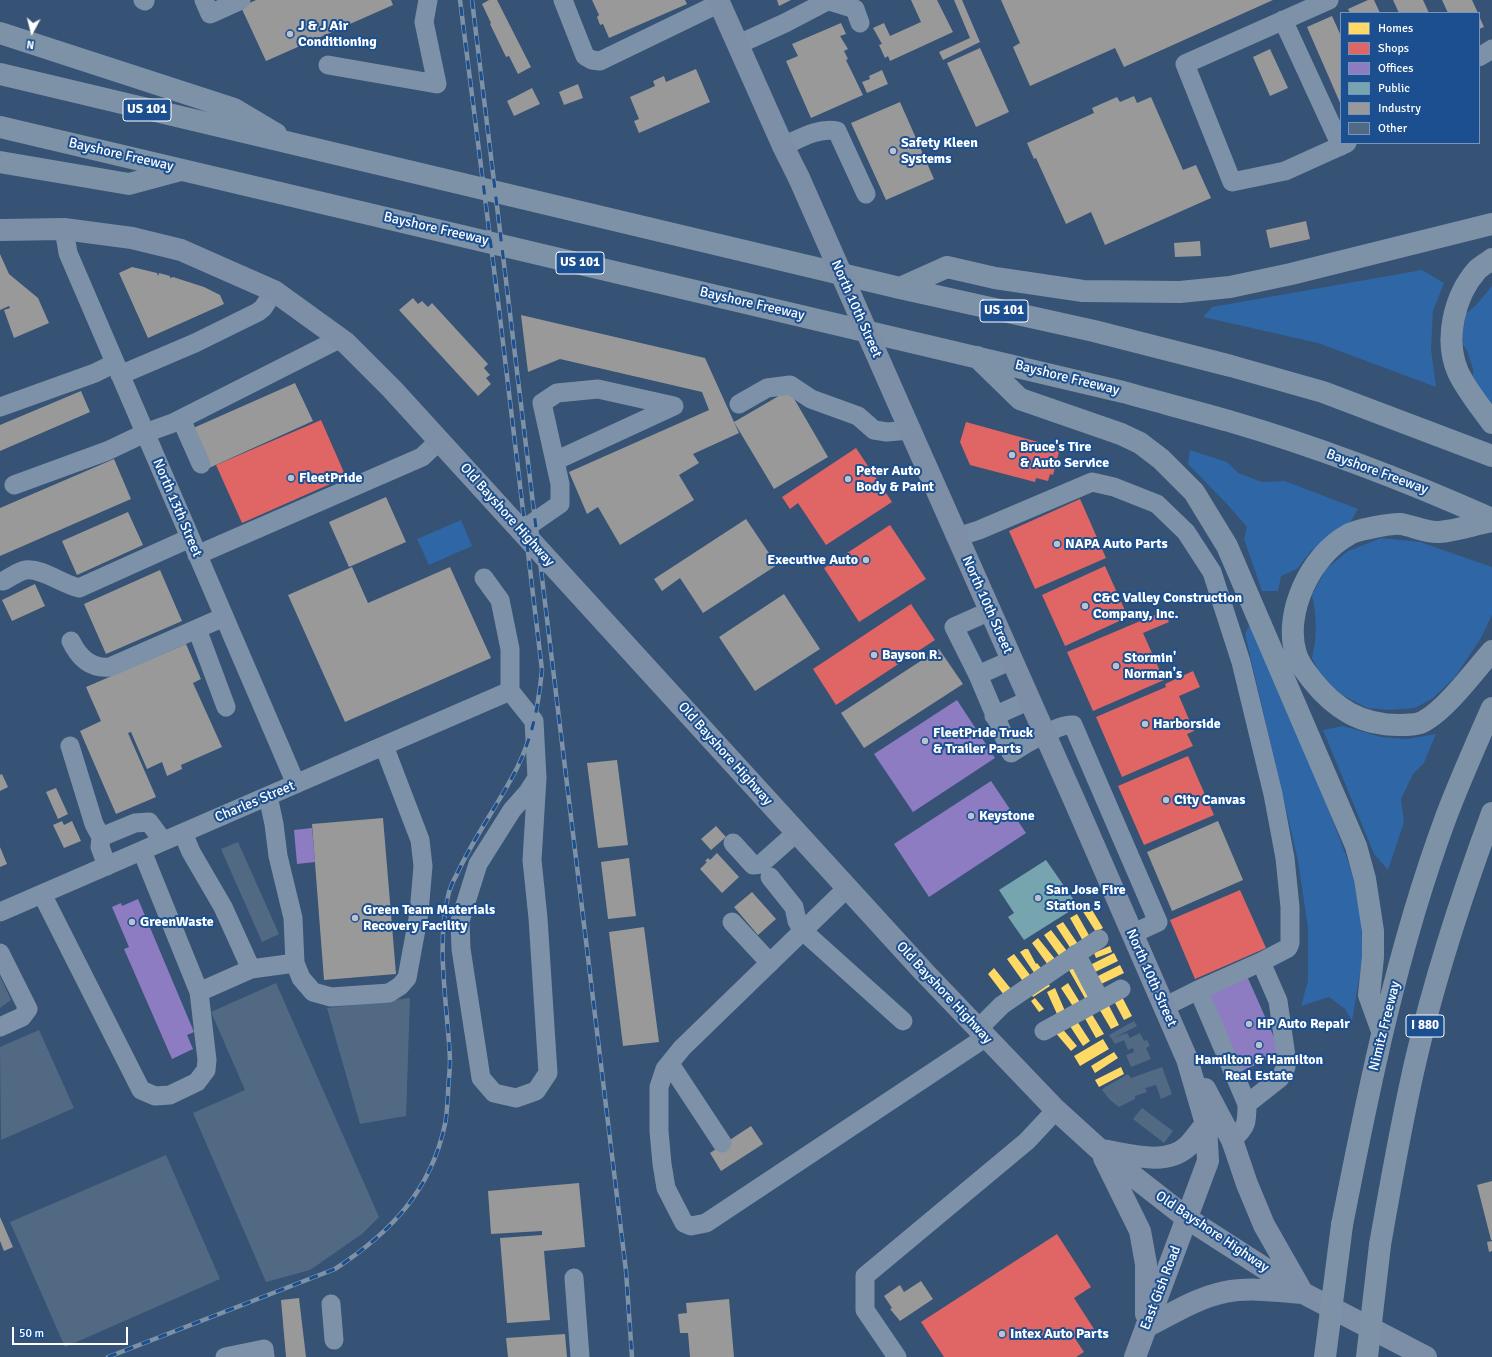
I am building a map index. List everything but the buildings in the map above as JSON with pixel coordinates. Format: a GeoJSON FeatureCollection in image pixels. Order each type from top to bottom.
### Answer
{"type":"FeatureCollection","features":[{"type":"Feature","properties":{"kind":"highway"},"geometry":{"type":"LineString","coordinates":[[0,33],[234,109],[294,145]]}},
{"type":"Feature","properties":{"kind":"highway","name":"US 101"},"geometry":{"type":"LineString","coordinates":[[0,74],[900,288],[1094,332],[1262,374],[1323,392],[1492,456]]}},
{"type":"Feature","properties":{"kind":"highway","name":"Bayshore Freeway"},"geometry":{"type":"LineString","coordinates":[[0,127],[1124,392],[1230,421],[1332,455],[1427,490],[1492,520]]}},
{"type":"Feature","properties":{"kind":"highway"},"geometry":{"type":"LineString","coordinates":[[0,162],[129,184],[183,170]]}},
{"type":"Feature","properties":{"kind":"highway"},"geometry":{"type":"LineString","coordinates":[[900,288],[947,267],[995,278],[1083,291],[1180,292],[1230,287],[1291,274],[1492,224]]}},
{"type":"Feature","properties":{"kind":"highway"},"geometry":{"type":"LineString","coordinates":[[1492,259],[1478,270],[1463,291],[1454,316],[1452,346],[1458,370],[1471,396],[1492,424]]}},
{"type":"Feature","properties":{"kind":"highway"},"geometry":{"type":"LineString","coordinates":[[976,357],[1020,399],[1121,434],[1140,443],[1161,459],[1194,492],[1227,546],[1356,846],[1365,878],[1373,931],[1373,957],[1369,995],[1382,1031]]}},
{"type":"Feature","properties":{"kind":"highway"},"geometry":{"type":"LineString","coordinates":[[1492,520],[1438,532],[1399,524],[1349,534],[1330,546],[1314,566],[1300,593],[1294,621],[1296,654],[1304,670],[1324,696],[1348,714],[1370,722],[1386,725],[1420,723],[1433,715],[1448,701],[1492,651]]}},
{"type":"Feature","properties":{"kind":"highway","name":"Nimitz Freeway"},"geometry":{"type":"LineString","coordinates":[[1325,1357],[1342,1225],[1382,1031],[1410,928],[1446,816],[1492,708]]}},
{"type":"Feature","properties":{"kind":"highway","name":"I 880"},"geometry":{"type":"LineString","coordinates":[[1367,1357],[1380,1245],[1398,1140],[1417,1054],[1467,882],[1492,813]]}},
{"type":"Feature","properties":{"kind":"main road","name":"North 10th Street"},"geometry":{"type":"LineString","coordinates":[[719,1],[783,146],[799,178],[1187,1058],[1206,1124],[1208,1161],[1188,1219]]}},
{"type":"Feature","properties":{"kind":"main road","name":"Old Bayshore Highway"},"geometry":{"type":"LineString","coordinates":[[0,230],[64,229],[132,238],[181,250],[274,291],[340,339],[392,389],[847,888],[1056,1110],[1100,1150],[1188,1219],[1303,1293],[1426,1357]]}},
{"type":"Feature","properties":{"kind":"main road"},"geometry":{"type":"LineString","coordinates":[[1187,1058],[1232,1140],[1247,1184],[1264,1225],[1303,1293]]}},
{"type":"Feature","properties":{"kind":"main road"},"geometry":{"type":"LineString","coordinates":[[1100,1150],[1161,1158],[1176,1154],[1188,1146],[1206,1124]]}},
{"type":"Feature","properties":{"kind":"main road"},"geometry":{"type":"LineString","coordinates":[[1100,1150],[1140,1230],[1146,1264],[1146,1327],[1197,1300],[1225,1292],[1248,1290],[1303,1293]]}},
{"type":"Feature","properties":{"kind":"main road","name":"East Gish Road"},"geometry":{"type":"LineString","coordinates":[[1135,1357],[1188,1219]]}},
{"type":"Feature","properties":{"kind":"street"},"geometry":{"type":"LineString","coordinates":[[204,0],[210,14],[241,0]]}},
{"type":"Feature","properties":{"kind":"street"},"geometry":{"type":"LineString","coordinates":[[328,65],[437,84],[424,22],[428,0]]}},
{"type":"Feature","properties":{"kind":"street"},"geometry":{"type":"LineString","coordinates":[[563,0],[585,56],[592,60],[600,61],[719,1]]}},
{"type":"Feature","properties":{"kind":"street"},"geometry":{"type":"LineString","coordinates":[[739,44],[829,0],[856,9],[860,23]]}},
{"type":"Feature","properties":{"kind":"street"},"geometry":{"type":"LineString","coordinates":[[1329,0],[1185,64],[1232,182],[1285,171],[1344,144]]}},
{"type":"Feature","properties":{"kind":"street"},"geometry":{"type":"LineString","coordinates":[[1283,20],[1340,136]]}},
{"type":"Feature","properties":{"kind":"street"},"geometry":{"type":"LineString","coordinates":[[1480,55],[1492,49]]}},
{"type":"Feature","properties":{"kind":"street"},"geometry":{"type":"LineString","coordinates":[[783,146],[819,132],[831,130],[837,131],[866,194]]}},
{"type":"Feature","properties":{"kind":"street","name":"North 13th Street"},"geometry":{"type":"LineString","coordinates":[[64,229],[68,253],[144,434],[296,784]]}},
{"type":"Feature","properties":{"kind":"street"},"geometry":{"type":"LineString","coordinates":[[0,407],[95,373],[117,369],[181,350],[258,312],[274,291]]}},
{"type":"Feature","properties":{"kind":"street"},"geometry":{"type":"LineString","coordinates":[[14,484],[107,452],[181,418],[340,339]]}},
{"type":"Feature","properties":{"kind":"street"},"geometry":{"type":"LineString","coordinates":[[739,404],[767,388],[790,385],[811,399],[858,416],[874,430],[886,432],[910,430]]}},
{"type":"Feature","properties":{"kind":"street"},"geometry":{"type":"LineString","coordinates":[[521,531],[560,504],[560,484],[542,403],[557,393],[598,389],[674,406],[555,461]]}},
{"type":"Feature","properties":{"kind":"street"},"geometry":{"type":"LineString","coordinates":[[181,418],[202,464]]}},
{"type":"Feature","properties":{"kind":"street"},"geometry":{"type":"LineString","coordinates":[[3,581],[25,570],[42,571],[65,584],[79,588],[193,547],[422,457],[439,441]]}},
{"type":"Feature","properties":{"kind":"street"},"geometry":{"type":"LineString","coordinates":[[957,537],[979,530],[1092,482],[1114,487],[1157,504],[1186,532],[1212,572],[1241,662],[1273,794],[1285,858],[1290,907],[1290,943],[1288,948],[1261,962],[1164,1006]]}},
{"type":"Feature","properties":{"kind":"street"},"geometry":{"type":"LineString","coordinates":[[484,578],[500,600],[510,648],[510,691],[534,721],[537,778],[532,860],[538,918],[548,1072],[536,1091],[516,1098],[494,1094],[481,1078],[461,949],[460,921],[478,864],[512,810],[528,792],[537,778]]}},
{"type":"Feature","properties":{"kind":"street"},"geometry":{"type":"LineString","coordinates":[[990,611],[954,627],[978,675],[1011,754],[1020,747],[1045,734],[1068,724],[1074,725],[1158,922],[1132,934]]}},
{"type":"Feature","properties":{"kind":"street"},"geometry":{"type":"LineString","coordinates":[[71,641],[77,654],[98,668],[110,667],[224,617]]}},
{"type":"Feature","properties":{"kind":"street"},"geometry":{"type":"LineString","coordinates":[[197,629],[226,707]]}},
{"type":"Feature","properties":{"kind":"street"},"geometry":{"type":"LineString","coordinates":[[978,675],[1012,660]]}},
{"type":"Feature","properties":{"kind":"street","name":"Charles Street"},"geometry":{"type":"LineString","coordinates":[[0,912],[510,691]]}},
{"type":"Feature","properties":{"kind":"street"},"geometry":{"type":"LineString","coordinates":[[994,716],[1030,700]]}},
{"type":"Feature","properties":{"kind":"street"},"geometry":{"type":"LineString","coordinates":[[70,746],[94,824],[101,837],[100,847],[107,866]]}},
{"type":"Feature","properties":{"kind":"street"},"geometry":{"type":"LineString","coordinates":[[268,796],[274,824],[278,856],[293,918],[295,963],[301,978],[313,992],[331,997],[389,993],[400,986],[407,978],[424,866],[420,840],[384,746]]}},
{"type":"Feature","properties":{"kind":"street"},"geometry":{"type":"LineString","coordinates":[[1075,802],[1101,791]]}},
{"type":"Feature","properties":{"kind":"street"},"geometry":{"type":"LineString","coordinates":[[101,837],[135,822],[149,822],[163,841]]}},
{"type":"Feature","properties":{"kind":"street"},"geometry":{"type":"LineString","coordinates":[[733,843],[753,865],[761,864],[797,832]]}},
{"type":"Feature","properties":{"kind":"street"},"geometry":{"type":"LineString","coordinates":[[183,833],[191,852],[224,907],[251,969]]}},
{"type":"Feature","properties":{"kind":"street"},"geometry":{"type":"LineString","coordinates":[[42,894],[141,1090],[155,1096],[170,1095],[197,1082],[206,1070],[207,1060],[199,992],[142,851]]}},
{"type":"Feature","properties":{"kind":"street"},"geometry":{"type":"LineString","coordinates":[[770,877],[794,907],[797,921],[803,931],[903,1021]]}},
{"type":"Feature","properties":{"kind":"street"},"geometry":{"type":"LineString","coordinates":[[847,888],[682,1048],[665,1069],[659,1086],[659,1131],[662,1164],[666,1188],[684,1223],[691,1226],[706,1223],[918,1082],[982,1033],[1002,1005],[1099,939]]}},
{"type":"Feature","properties":{"kind":"street"},"geometry":{"type":"LineString","coordinates":[[732,922],[770,963]]}},
{"type":"Feature","properties":{"kind":"street"},"geometry":{"type":"LineString","coordinates":[[0,953],[27,1004],[28,1009],[22,1017],[0,1027]]}},
{"type":"Feature","properties":{"kind":"street"},"geometry":{"type":"LineString","coordinates":[[1076,954],[1100,1000]]}},
{"type":"Feature","properties":{"kind":"street"},"geometry":{"type":"LineString","coordinates":[[1247,1104],[1280,1078],[1286,1066],[1286,1056],[1278,1001],[1261,962]]}},
{"type":"Feature","properties":{"kind":"street"},"geometry":{"type":"LineString","coordinates":[[199,992],[251,969],[295,963]]}},
{"type":"Feature","properties":{"kind":"street"},"geometry":{"type":"LineString","coordinates":[[1044,1031],[1121,989]]}},
{"type":"Feature","properties":{"kind":"street"},"geometry":{"type":"LineString","coordinates":[[1198,990],[1247,1104],[1247,1122],[1243,1131],[1232,1140]]}},
{"type":"Feature","properties":{"kind":"street"},"geometry":{"type":"LineString","coordinates":[[670,1064],[722,1143]]}},
{"type":"Feature","properties":{"kind":"street"},"geometry":{"type":"LineString","coordinates":[[898,1357],[865,1310],[865,1276],[1027,1141],[1056,1110]]}},
{"type":"Feature","properties":{"kind":"street"},"geometry":{"type":"LineString","coordinates":[[574,1278],[580,1357]]}},
{"type":"Feature","properties":{"kind":"street"},"geometry":{"type":"LineString","coordinates":[[331,1304],[334,1340]]}},
{"type":"Feature","properties":{"kind":"street"},"geometry":{"type":"LineString","coordinates":[[225,1357],[264,1349],[265,1357]]}},
{"type":"Feature","properties":{"kind":"shaded area"},"geometry":{"type":"Polygon","coordinates":[[[1422,270],[1444,283],[1433,311],[1431,349],[1436,387],[1318,343],[1203,317],[1212,307],[1422,270]]]}},
{"type":"Feature","properties":{"kind":"shaded area"},"geometry":{"type":"Polygon","coordinates":[[[1492,286],[1492,405],[1485,398],[1473,376],[1473,369],[1467,350],[1463,345],[1463,331],[1466,314],[1478,303],[1492,286]]]}},
{"type":"Feature","properties":{"kind":"shaded area"},"geometry":{"type":"Polygon","coordinates":[[[1190,450],[1227,462],[1238,473],[1262,482],[1285,481],[1358,509],[1350,523],[1311,551],[1297,569],[1281,576],[1278,591],[1262,591],[1244,539],[1247,527],[1188,464],[1190,450]]]}},
{"type":"Feature","properties":{"kind":"shaded area"},"geometry":{"type":"Polygon","coordinates":[[[461,520],[472,546],[429,565],[417,539],[461,520]]]}},
{"type":"Feature","properties":{"kind":"shaded area"},"geometry":{"type":"Polygon","coordinates":[[[1381,538],[1420,542],[1492,567],[1492,615],[1481,638],[1455,677],[1433,698],[1415,708],[1391,710],[1367,708],[1342,695],[1323,679],[1312,658],[1316,627],[1312,595],[1326,569],[1348,551],[1381,538]]]}},
{"type":"Feature","properties":{"kind":"shaded area"},"geometry":{"type":"Polygon","coordinates":[[[1250,624],[1327,805],[1352,872],[1360,911],[1363,955],[1352,1021],[1345,1009],[1329,997],[1301,1006],[1308,981],[1308,928],[1298,861],[1245,634],[1250,624]]]}},
{"type":"Feature","properties":{"kind":"shaded area"},"geometry":{"type":"Polygon","coordinates":[[[1343,726],[1381,737],[1407,739],[1436,734],[1424,763],[1413,774],[1401,799],[1404,822],[1388,870],[1374,854],[1323,730],[1343,726]]]}},
{"type":"Feature","properties":{"kind":"railway"},"geometry":{"type":"LineString","coordinates":[[108,1357],[335,1269],[373,1241],[405,1208],[419,1190],[430,1170],[439,1148],[447,1110],[450,1061],[443,955],[443,934],[449,892],[469,850],[510,781],[523,754],[536,713],[542,670],[460,0]]}},
{"type":"Feature","properties":{"kind":"railway"},"geometry":{"type":"LineString","coordinates":[[472,0],[626,1271],[632,1357]]}},
{"type":"Feature","properties":{"kind":"place","name":"J & J Air Conditioning"},"geometry":{"type":"Point","coordinates":[290,34]}},
{"type":"Feature","properties":{"kind":"place","name":"Safety Kleen Systems"},"geometry":{"type":"Point","coordinates":[893,151]}},
{"type":"Feature","properties":{"kind":"place","name":"Bruce's Tire & Auto Service"},"geometry":{"type":"Point","coordinates":[1012,455]}},
{"type":"Feature","properties":{"kind":"place","name":"FleetPride"},"geometry":{"type":"Point","coordinates":[291,478]}},
{"type":"Feature","properties":{"kind":"place","name":"Peter Auto Body & Paint"},"geometry":{"type":"Point","coordinates":[848,479]}},
{"type":"Feature","properties":{"kind":"place","name":"NAPA Auto Parts"},"geometry":{"type":"Point","coordinates":[1057,544]}},
{"type":"Feature","properties":{"kind":"place","name":"Executive Auto"},"geometry":{"type":"Point","coordinates":[866,560]}},
{"type":"Feature","properties":{"kind":"place","name":"C&C Valley Construction Company, Inc."},"geometry":{"type":"Point","coordinates":[1085,606]}},
{"type":"Feature","properties":{"kind":"place","name":"Bayson R."},"geometry":{"type":"Point","coordinates":[874,655]}},
{"type":"Feature","properties":{"kind":"place","name":"Stormin' Norman's"},"geometry":{"type":"Point","coordinates":[1116,666]}},
{"type":"Feature","properties":{"kind":"place","name":"Harborside"},"geometry":{"type":"Point","coordinates":[1145,724]}},
{"type":"Feature","properties":{"kind":"place","name":"FleetPride Truck & Trailer Parts"},"geometry":{"type":"Point","coordinates":[925,741]}},
{"type":"Feature","properties":{"kind":"place","name":"City Canvas"},"geometry":{"type":"Point","coordinates":[1166,800]}},
{"type":"Feature","properties":{"kind":"place","name":"Keystone"},"geometry":{"type":"Point","coordinates":[971,816]}},
{"type":"Feature","properties":{"kind":"place","name":"San Jose Fire Station 5"},"geometry":{"type":"Point","coordinates":[1038,898]}},
{"type":"Feature","properties":{"kind":"place","name":"Green Team Materials Recovery Facility"},"geometry":{"type":"Point","coordinates":[355,918]}},
{"type":"Feature","properties":{"kind":"place","name":"GreenWaste"},"geometry":{"type":"Point","coordinates":[132,922]}},
{"type":"Feature","properties":{"kind":"place","name":"HP Auto Repair"},"geometry":{"type":"Point","coordinates":[1249,1024]}},
{"type":"Feature","properties":{"kind":"place","name":"Hamilton & Hamilton Real Estate"},"geometry":{"type":"Point","coordinates":[1259,1045]}},
{"type":"Feature","properties":{"kind":"place","name":"Intex Auto Parts"},"geometry":{"type":"Point","coordinates":[1002,1334]}}]}
